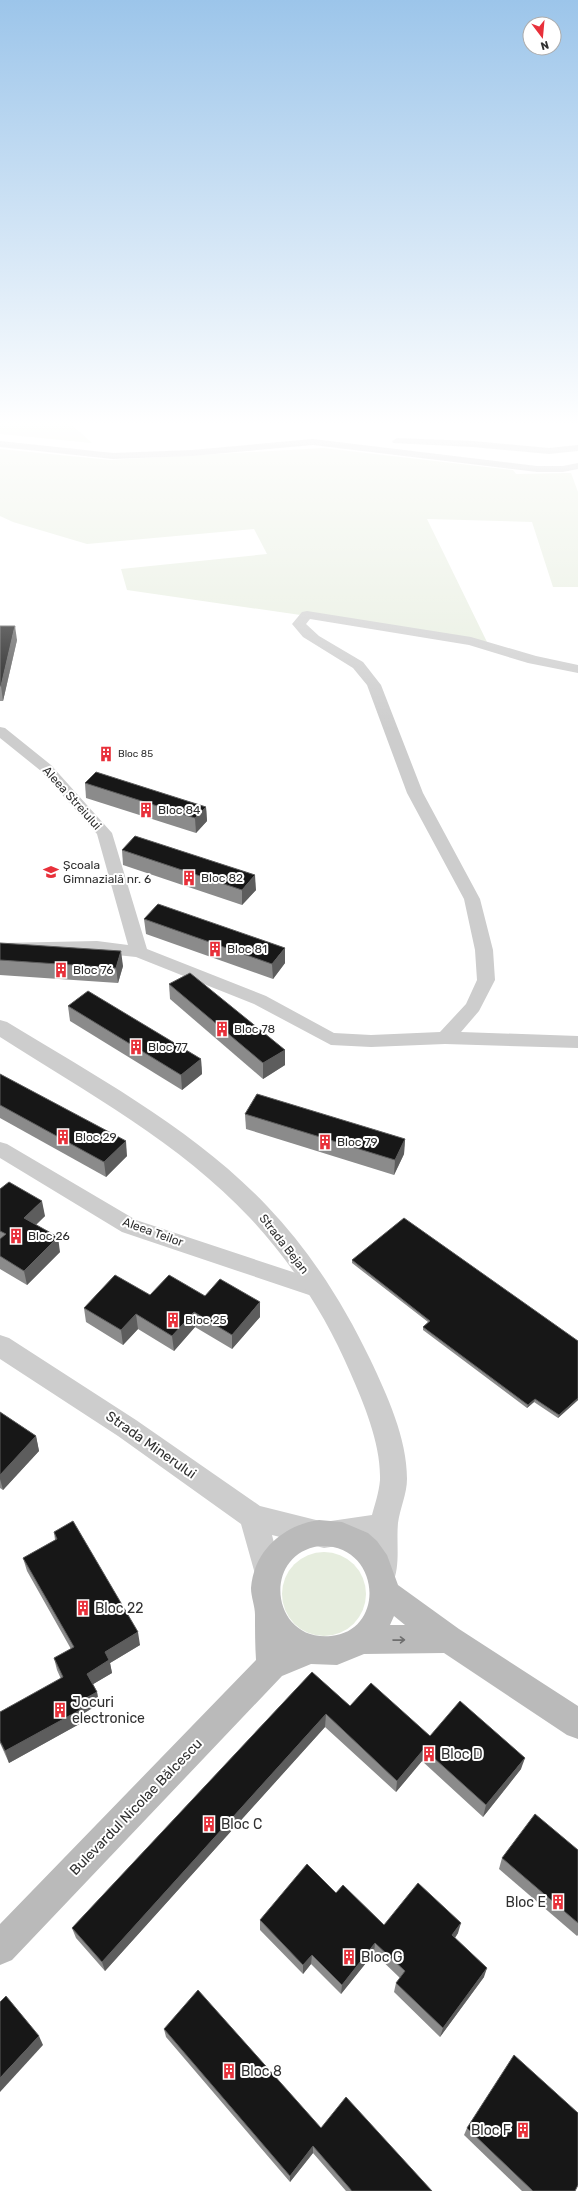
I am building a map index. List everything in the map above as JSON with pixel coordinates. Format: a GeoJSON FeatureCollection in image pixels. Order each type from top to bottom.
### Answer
{"type":"FeatureCollection","features":[{"type":"Feature","properties":{"kind":"main road"},"geometry":{"type":"LineString","coordinates":[[313,1649],[271,1666],[269,1616],[263,1594],[267,1571],[278,1554],[294,1542],[308,1537],[324,1535],[345,1538],[360,1546],[372,1556],[384,1584],[448,1639],[578,1724]]}},
{"type":"Feature","properties":{"kind":"main road"},"geometry":{"type":"LineString","coordinates":[[360,1640],[376,1624],[381,1615],[384,1584]]}},
{"type":"Feature","properties":{"kind":"main road"},"geometry":{"type":"LineString","coordinates":[[269,1616],[282,1634],[302,1646],[313,1649],[337,1649],[360,1640],[448,1639]]}},
{"type":"Feature","properties":{"kind":"main road","name":"Bulevardul Nicolae Bălcescu"},"geometry":{"type":"LineString","coordinates":[[0,1948],[271,1666]]}},
{"type":"Feature","properties":{"kind":"street"},"geometry":{"type":"LineString","coordinates":[[445,1038],[473,1007],[486,980],[484,950],[472,899],[415,793],[374,684],[368,675],[351,659],[316,640],[300,628],[298,624],[307,615],[330,618],[471,642],[533,660],[578,669]]}},
{"type":"Feature","properties":{"kind":"street","name":"Aleea Streiului"},"geometry":{"type":"LineString","coordinates":[[0,731],[46,768],[104,833],[139,952]]}},
{"type":"Feature","properties":{"kind":"street"},"geometry":{"type":"LineString","coordinates":[[0,948],[97,947],[139,952],[260,1000],[331,1039],[371,1041],[445,1038],[574,1046]]}},
{"type":"Feature","properties":{"kind":"street","name":"Strada Bejan"},"geometry":{"type":"LineString","coordinates":[[0,1026],[179,1142],[258,1211],[292,1252],[330,1306],[366,1376],[381,1412],[394,1477],[384,1526],[384,1584]]}},
{"type":"Feature","properties":{"kind":"street","name":"Aleea Teilor"},"geometry":{"type":"LineString","coordinates":[[0,1149],[129,1226],[318,1289]]}},
{"type":"Feature","properties":{"kind":"street","name":"Strada Minerului"},"geometry":{"type":"LineString","coordinates":[[0,1346],[127,1428],[253,1517]]}},
{"type":"Feature","properties":{"kind":"street"},"geometry":{"type":"LineString","coordinates":[[267,1571],[253,1517],[324,1535],[384,1526]]}},
{"type":"Feature","properties":{"kind":"green space"},"geometry":{"type":"Polygon","coordinates":[[[24,525],[430,525],[487,642],[127,590],[121,569],[267,554],[254,529],[87,544],[24,525]]]}},
{"type":"Feature","properties":{"kind":"green space"},"geometry":{"type":"Polygon","coordinates":[[[533,525],[578,525],[578,587],[553,587],[533,525]]]}},
{"type":"Feature","properties":{"kind":"green space"},"geometry":{"type":"Polygon","coordinates":[[[324,1552],[340,1555],[354,1564],[363,1578],[366,1594],[363,1610],[354,1624],[340,1633],[324,1636],[308,1633],[294,1624],[285,1610],[282,1594],[285,1578],[294,1564],[308,1555],[324,1552]]]}},
{"type":"Feature","properties":{"kind":"building"},"geometry":{"type":"Polygon","coordinates":[[[0,626],[15,626],[1,686],[0,686],[0,626]]]}},
{"type":"Feature","properties":{"kind":"building"},"geometry":{"type":"Polygon","coordinates":[[[96,772],[206,807],[195,818],[85,783],[96,772]]]}},
{"type":"Feature","properties":{"kind":"building"},"geometry":{"type":"Polygon","coordinates":[[[135,836],[255,875],[242,890],[122,850],[135,836]]]}},
{"type":"Feature","properties":{"kind":"building"},"geometry":{"type":"Polygon","coordinates":[[[158,904],[285,948],[272,964],[144,919],[158,904]]]}},
{"type":"Feature","properties":{"kind":"building"},"geometry":{"type":"Polygon","coordinates":[[[0,943],[121,951],[116,968],[0,960],[0,943]]]}},
{"type":"Feature","properties":{"kind":"building"},"geometry":{"type":"Polygon","coordinates":[[[190,973],[285,1050],[263,1063],[169,984],[190,973]]]}},
{"type":"Feature","properties":{"kind":"building"},"geometry":{"type":"Polygon","coordinates":[[[88,991],[201,1059],[181,1075],[68,1006],[88,991]]]}},
{"type":"Feature","properties":{"kind":"building"},"geometry":{"type":"Polygon","coordinates":[[[0,1074],[126,1141],[104,1162],[0,1105],[0,1074]]]}},
{"type":"Feature","properties":{"kind":"building"},"geometry":{"type":"Polygon","coordinates":[[[257,1094],[405,1139],[395,1160],[245,1114],[257,1094]]]}},
{"type":"Feature","properties":{"kind":"building","name":"Bloc 26"},"geometry":{"type":"Polygon","coordinates":[[[9,1182],[42,1201],[24,1218],[58,1237],[24,1271],[0,1256],[0,1239],[6,1234],[0,1231],[0,1189],[9,1182]]]}},
{"type":"Feature","properties":{"kind":"building"},"geometry":{"type":"Polygon","coordinates":[[[404,1218],[578,1341],[578,1398],[559,1415],[535,1399],[528,1405],[423,1327],[430,1321],[352,1260],[404,1218]]]}},
{"type":"Feature","properties":{"kind":"building"},"geometry":{"type":"Polygon","coordinates":[[[115,1275],[150,1295],[169,1275],[205,1296],[220,1279],[260,1302],[232,1335],[194,1312],[172,1336],[136,1314],[121,1330],[84,1308],[115,1275]]]}},
{"type":"Feature","properties":{"kind":"building"},"geometry":{"type":"Polygon","coordinates":[[[0,1412],[36,1436],[0,1475],[0,1412]]]}},
{"type":"Feature","properties":{"kind":"building"},"geometry":{"type":"Polygon","coordinates":[[[73,1521],[138,1632],[105,1652],[109,1660],[87,1674],[97,1692],[77,1703],[80,1710],[5,1751],[0,1741],[0,1712],[63,1677],[54,1658],[74,1647],[23,1558],[57,1539],[54,1532],[73,1521]]]}},
{"type":"Feature","properties":{"kind":"building"},"geometry":{"type":"Polygon","coordinates":[[[312,1672],[350,1706],[371,1683],[430,1736],[460,1701],[525,1758],[486,1805],[424,1749],[397,1781],[326,1714],[102,1962],[72,1928],[312,1672]]]}},
{"type":"Feature","properties":{"kind":"building","name":"Bloc E"},"geometry":{"type":"Polygon","coordinates":[[[535,1814],[578,1850],[578,1923],[502,1858],[535,1814]]]}},
{"type":"Feature","properties":{"kind":"building","name":"Bloc G"},"geometry":{"type":"Polygon","coordinates":[[[307,1864],[336,1893],[343,1885],[384,1925],[418,1883],[461,1923],[452,1935],[487,1968],[443,2028],[396,1983],[405,1971],[375,1943],[342,1985],[312,1955],[303,1965],[260,1920],[307,1864]]]}},
{"type":"Feature","properties":{"kind":"building","name":"Bloc 8"},"geometry":{"type":"Polygon","coordinates":[[[198,1990],[321,2128],[346,2097],[432,2191],[352,2191],[313,2146],[290,2176],[164,2029],[198,1990]]]}},
{"type":"Feature","properties":{"kind":"building"},"geometry":{"type":"Polygon","coordinates":[[[6,1996],[39,2036],[0,2078],[0,2002],[6,1996]]]}},
{"type":"Feature","properties":{"kind":"building","name":"Bloc F"},"geometry":{"type":"Polygon","coordinates":[[[514,2055],[578,2113],[578,2185],[575,2191],[533,2191],[467,2128],[514,2055]]]}},
{"type":"Feature","properties":{"kind":"place","name":"Bloc 85"},"geometry":{"type":"Point","coordinates":[106,754]}},
{"type":"Feature","properties":{"kind":"place","name":"Bloc 84"},"geometry":{"type":"Point","coordinates":[146,810]}},
{"type":"Feature","properties":{"kind":"place","name":"Școala Gimnazială nr. 6"},"geometry":{"type":"Point","coordinates":[51,872]}},
{"type":"Feature","properties":{"kind":"place","name":"Bloc 82"},"geometry":{"type":"Point","coordinates":[189,878]}},
{"type":"Feature","properties":{"kind":"place","name":"Bloc 81"},"geometry":{"type":"Point","coordinates":[215,949]}},
{"type":"Feature","properties":{"kind":"place","name":"Bloc 76"},"geometry":{"type":"Point","coordinates":[61,970]}},
{"type":"Feature","properties":{"kind":"place","name":"Bloc 78"},"geometry":{"type":"Point","coordinates":[222,1029]}},
{"type":"Feature","properties":{"kind":"place","name":"Bloc 77"},"geometry":{"type":"Point","coordinates":[136,1047]}},
{"type":"Feature","properties":{"kind":"place","name":"Bloc 29"},"geometry":{"type":"Point","coordinates":[63,1137]}},
{"type":"Feature","properties":{"kind":"place","name":"Bloc 79"},"geometry":{"type":"Point","coordinates":[325,1142]}},
{"type":"Feature","properties":{"kind":"place","name":"Bloc 26"},"geometry":{"type":"Point","coordinates":[16,1236]}},
{"type":"Feature","properties":{"kind":"place","name":"Bloc 25"},"geometry":{"type":"Point","coordinates":[173,1320]}},
{"type":"Feature","properties":{"kind":"place","name":"Bloc 22"},"geometry":{"type":"Point","coordinates":[83,1608]}},
{"type":"Feature","properties":{"kind":"place","name":"Jocuri electronice"},"geometry":{"type":"Point","coordinates":[60,1710]}},
{"type":"Feature","properties":{"kind":"place","name":"Bloc D"},"geometry":{"type":"Point","coordinates":[429,1754]}},
{"type":"Feature","properties":{"kind":"place","name":"Bloc C"},"geometry":{"type":"Point","coordinates":[209,1824]}},
{"type":"Feature","properties":{"kind":"place","name":"Bloc E"},"geometry":{"type":"Point","coordinates":[558,1902]}},
{"type":"Feature","properties":{"kind":"place","name":"Bloc G"},"geometry":{"type":"Point","coordinates":[349,1957]}},
{"type":"Feature","properties":{"kind":"place","name":"Bloc 8"},"geometry":{"type":"Point","coordinates":[229,2071]}},
{"type":"Feature","properties":{"kind":"place","name":"Bloc F"},"geometry":{"type":"Point","coordinates":[523,2130]}}]}
